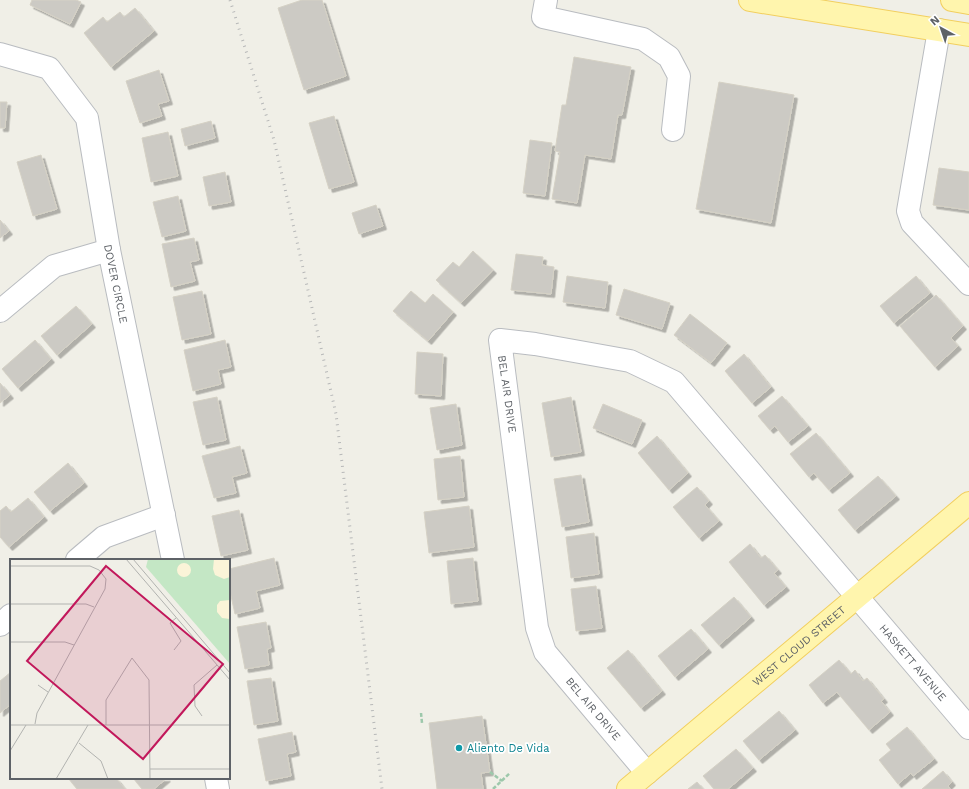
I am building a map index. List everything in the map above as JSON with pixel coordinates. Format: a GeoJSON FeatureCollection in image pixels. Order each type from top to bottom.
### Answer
{"type":"FeatureCollection","features":[{"type":"Feature","properties":{"kind":"main road"},"geometry":{"type":"LineString","coordinates":[[750,0],[969,35]]}},
{"type":"Feature","properties":{"kind":"main road"},"geometry":{"type":"LineString","coordinates":[[952,0],[969,3]]}},
{"type":"Feature","properties":{"kind":"main road","name":"WEST CLOUD STREET"},"geometry":{"type":"LineString","coordinates":[[628,789],[969,503]]}},
{"type":"Feature","properties":{"kind":"street"},"geometry":{"type":"LineString","coordinates":[[546,0],[543,17],[643,39],[669,57],[678,76],[673,130]]}},
{"type":"Feature","properties":{"kind":"street"},"geometry":{"type":"LineString","coordinates":[[939,30],[908,210],[912,223],[969,284]]}},
{"type":"Feature","properties":{"kind":"street","name":"DOVER CIRCLE"},"geometry":{"type":"LineString","coordinates":[[0,54],[49,68],[87,118],[109,250],[173,559]]}},
{"type":"Feature","properties":{"kind":"street"},"geometry":{"type":"LineString","coordinates":[[0,311],[54,266],[109,250]]}},
{"type":"Feature","properties":{"kind":"street","name":"BEL AIR DRIVE"},"geometry":{"type":"LineString","coordinates":[[648,773],[545,652],[537,628],[500,340],[535,344],[630,361],[674,382],[857,596]]}},
{"type":"Feature","properties":{"kind":"street"},"geometry":{"type":"LineString","coordinates":[[78,559],[104,537],[164,515]]}},
{"type":"Feature","properties":{"kind":"street","name":"HASKETT AVENUE"},"geometry":{"type":"LineString","coordinates":[[857,596],[969,728]]}},
{"type":"Feature","properties":{"kind":"street"},"geometry":{"type":"LineString","coordinates":[[0,625],[10,616]]}},
{"type":"Feature","properties":{"kind":"street"},"geometry":{"type":"LineString","coordinates":[[216,779],[218,789]]}},
{"type":"Feature","properties":{"kind":"path"},"geometry":{"type":"LineString","coordinates":[[421,713],[422,723]]}},
{"type":"Feature","properties":{"kind":"path"},"geometry":{"type":"LineString","coordinates":[[490,772],[502,781]]}},
{"type":"Feature","properties":{"kind":"path"},"geometry":{"type":"LineString","coordinates":[[493,789],[510,773]]}},
{"type":"Feature","properties":{"kind":"building"},"geometry":{"type":"Polygon","coordinates":[[[32,0],[76,0],[81,2],[70,24],[30,5],[32,0]]]}},
{"type":"Feature","properties":{"kind":"building"},"geometry":{"type":"Polygon","coordinates":[[[302,0],[322,0],[346,76],[304,90],[278,8],[302,0]]]}},
{"type":"Feature","properties":{"kind":"building"},"geometry":{"type":"Polygon","coordinates":[[[135,8],[154,31],[111,67],[84,33],[103,17],[107,22],[120,12],[124,17],[135,8]]]}},
{"type":"Feature","properties":{"kind":"building"},"geometry":{"type":"Polygon","coordinates":[[[574,57],[631,67],[622,115],[618,115],[611,159],[585,155],[577,203],[552,199],[560,152],[555,151],[562,105],[566,105],[574,57]]]}},
{"type":"Feature","properties":{"kind":"building"},"geometry":{"type":"Polygon","coordinates":[[[159,70],[169,101],[158,104],[162,116],[140,123],[126,81],[159,70]]]}},
{"type":"Feature","properties":{"kind":"building"},"geometry":{"type":"Polygon","coordinates":[[[719,82],[794,95],[771,223],[696,209],[719,82]]]}},
{"type":"Feature","properties":{"kind":"building"},"geometry":{"type":"Polygon","coordinates":[[[0,102],[7,102],[5,128],[0,128],[0,102]]]}},
{"type":"Feature","properties":{"kind":"building"},"geometry":{"type":"Polygon","coordinates":[[[334,116],[354,182],[329,189],[309,123],[334,116]]]}},
{"type":"Feature","properties":{"kind":"building"},"geometry":{"type":"Polygon","coordinates":[[[211,121],[215,138],[185,146],[181,129],[211,121]]]}},
{"type":"Feature","properties":{"kind":"building"},"geometry":{"type":"Polygon","coordinates":[[[168,132],[178,176],[151,182],[142,138],[168,132]]]}},
{"type":"Feature","properties":{"kind":"building"},"geometry":{"type":"Polygon","coordinates":[[[530,140],[552,143],[545,196],[523,193],[530,140]]]}},
{"type":"Feature","properties":{"kind":"building"},"geometry":{"type":"Polygon","coordinates":[[[41,155],[57,209],[33,216],[17,162],[41,155]]]}},
{"type":"Feature","properties":{"kind":"building"},"geometry":{"type":"Polygon","coordinates":[[[939,168],[969,172],[969,210],[933,205],[939,168]]]}},
{"type":"Feature","properties":{"kind":"building"},"geometry":{"type":"Polygon","coordinates":[[[225,172],[231,202],[209,206],[203,177],[225,172]]]}},
{"type":"Feature","properties":{"kind":"building"},"geometry":{"type":"Polygon","coordinates":[[[178,196],[186,231],[162,237],[153,202],[178,196]]]}},
{"type":"Feature","properties":{"kind":"building"},"geometry":{"type":"Polygon","coordinates":[[[376,205],[383,226],[359,234],[352,213],[376,205]]]}},
{"type":"Feature","properties":{"kind":"building"},"geometry":{"type":"Polygon","coordinates":[[[0,220],[9,231],[0,238],[0,220]]]}},
{"type":"Feature","properties":{"kind":"building"},"geometry":{"type":"Polygon","coordinates":[[[194,238],[199,260],[190,262],[195,281],[171,287],[162,244],[194,238]]]}},
{"type":"Feature","properties":{"kind":"building"},"geometry":{"type":"Polygon","coordinates":[[[473,251],[493,270],[461,303],[436,280],[453,262],[459,267],[473,251]]]}},
{"type":"Feature","properties":{"kind":"building"},"geometry":{"type":"Polygon","coordinates":[[[516,254],[543,257],[542,265],[554,267],[551,294],[511,290],[516,254]]]}},
{"type":"Feature","properties":{"kind":"building"},"geometry":{"type":"Polygon","coordinates":[[[567,276],[608,282],[605,308],[563,302],[567,276]]]}},
{"type":"Feature","properties":{"kind":"building"},"geometry":{"type":"Polygon","coordinates":[[[916,276],[930,293],[894,323],[880,306],[916,276]]]}},
{"type":"Feature","properties":{"kind":"building"},"geometry":{"type":"Polygon","coordinates":[[[624,289],[670,303],[662,329],[616,315],[624,289]]]}},
{"type":"Feature","properties":{"kind":"building"},"geometry":{"type":"Polygon","coordinates":[[[202,291],[211,334],[182,340],[173,297],[202,291]]]}},
{"type":"Feature","properties":{"kind":"building"},"geometry":{"type":"Polygon","coordinates":[[[411,291],[425,303],[433,294],[453,312],[428,341],[393,311],[411,291]]]}},
{"type":"Feature","properties":{"kind":"building"},"geometry":{"type":"Polygon","coordinates":[[[936,295],[963,326],[951,338],[958,346],[935,367],[900,326],[936,295]]]}},
{"type":"Feature","properties":{"kind":"building"},"geometry":{"type":"Polygon","coordinates":[[[76,306],[92,324],[57,355],[41,336],[76,306]]]}},
{"type":"Feature","properties":{"kind":"building"},"geometry":{"type":"Polygon","coordinates":[[[690,314],[727,343],[711,363],[674,335],[690,314]]]}},
{"type":"Feature","properties":{"kind":"building"},"geometry":{"type":"Polygon","coordinates":[[[35,340],[51,359],[18,388],[2,369],[35,340]]]}},
{"type":"Feature","properties":{"kind":"building"},"geometry":{"type":"Polygon","coordinates":[[[225,340],[231,367],[218,370],[221,384],[193,391],[184,350],[225,340]]]}},
{"type":"Feature","properties":{"kind":"building"},"geometry":{"type":"Polygon","coordinates":[[[417,352],[443,354],[441,396],[415,394],[417,352]]]}},
{"type":"Feature","properties":{"kind":"building"},"geometry":{"type":"Polygon","coordinates":[[[744,354],[771,387],[752,403],[725,371],[744,354]]]}},
{"type":"Feature","properties":{"kind":"building"},"geometry":{"type":"Polygon","coordinates":[[[0,383],[10,395],[0,403],[0,383]]]}},
{"type":"Feature","properties":{"kind":"building"},"geometry":{"type":"Polygon","coordinates":[[[782,396],[808,426],[788,442],[775,426],[770,430],[758,416],[782,396]]]}},
{"type":"Feature","properties":{"kind":"building"},"geometry":{"type":"Polygon","coordinates":[[[217,397],[226,440],[203,445],[193,402],[217,397]]]}},
{"type":"Feature","properties":{"kind":"building"},"geometry":{"type":"Polygon","coordinates":[[[571,397],[581,452],[551,457],[542,403],[571,397]]]}},
{"type":"Feature","properties":{"kind":"building"},"geometry":{"type":"Polygon","coordinates":[[[456,404],[462,445],[437,450],[430,408],[456,404]]]}},
{"type":"Feature","properties":{"kind":"building"},"geometry":{"type":"Polygon","coordinates":[[[603,404],[642,420],[632,444],[593,428],[603,404]]]}},
{"type":"Feature","properties":{"kind":"building"},"geometry":{"type":"Polygon","coordinates":[[[816,433],[850,473],[829,490],[814,473],[809,477],[790,454],[816,433]]]}},
{"type":"Feature","properties":{"kind":"building"},"geometry":{"type":"Polygon","coordinates":[[[657,436],[688,473],[669,490],[638,453],[657,436]]]}},
{"type":"Feature","properties":{"kind":"building"},"geometry":{"type":"Polygon","coordinates":[[[240,446],[247,473],[232,477],[236,493],[214,498],[202,456],[240,446]]]}},
{"type":"Feature","properties":{"kind":"building"},"geometry":{"type":"Polygon","coordinates":[[[460,456],[464,497],[438,500],[434,459],[460,456]]]}},
{"type":"Feature","properties":{"kind":"building"},"geometry":{"type":"Polygon","coordinates":[[[68,463],[84,483],[50,511],[34,492],[68,463]]]}},
{"type":"Feature","properties":{"kind":"building"},"geometry":{"type":"Polygon","coordinates":[[[581,475],[589,522],[562,527],[554,479],[581,475]]]}},
{"type":"Feature","properties":{"kind":"building"},"geometry":{"type":"Polygon","coordinates":[[[878,476],[896,496],[855,530],[838,510],[878,476]]]}},
{"type":"Feature","properties":{"kind":"building"},"geometry":{"type":"Polygon","coordinates":[[[697,487],[709,501],[705,505],[719,521],[699,538],[673,507],[697,487]]]}},
{"type":"Feature","properties":{"kind":"building"},"geometry":{"type":"Polygon","coordinates":[[[28,498],[44,517],[9,547],[0,537],[0,511],[6,506],[11,512],[28,498]]]}},
{"type":"Feature","properties":{"kind":"building"},"geometry":{"type":"Polygon","coordinates":[[[469,506],[474,547],[429,553],[424,512],[469,506]]]}},
{"type":"Feature","properties":{"kind":"building"},"geometry":{"type":"Polygon","coordinates":[[[239,510],[248,550],[221,556],[212,516],[239,510]]]}},
{"type":"Feature","properties":{"kind":"building"},"geometry":{"type":"Polygon","coordinates":[[[594,533],[599,574],[571,578],[566,537],[594,533]]]}},
{"type":"Feature","properties":{"kind":"building"},"geometry":{"type":"Polygon","coordinates":[[[750,544],[761,558],[765,555],[778,570],[774,573],[786,587],[764,605],[729,562],[750,544]]]}},
{"type":"Feature","properties":{"kind":"building"},"geometry":{"type":"Polygon","coordinates":[[[274,558],[280,585],[256,591],[260,608],[235,614],[230,592],[230,569],[274,558]]]}},
{"type":"Feature","properties":{"kind":"building"},"geometry":{"type":"Polygon","coordinates":[[[473,558],[478,601],[451,604],[447,561],[473,558]]]}},
{"type":"Feature","properties":{"kind":"building"},"geometry":{"type":"Polygon","coordinates":[[[596,586],[602,628],[576,631],[571,589],[596,586]]]}},
{"type":"Feature","properties":{"kind":"building"},"geometry":{"type":"Polygon","coordinates":[[[734,597],[751,617],[719,645],[701,625],[734,597]]]}},
{"type":"Feature","properties":{"kind":"building"},"geometry":{"type":"Polygon","coordinates":[[[266,622],[271,648],[267,649],[269,665],[245,669],[237,627],[266,622]]]}},
{"type":"Feature","properties":{"kind":"building"},"geometry":{"type":"Polygon","coordinates":[[[691,629],[708,649],[675,677],[658,656],[691,629]]]}},
{"type":"Feature","properties":{"kind":"building"},"geometry":{"type":"Polygon","coordinates":[[[628,650],[662,691],[641,708],[607,668],[628,650]]]}},
{"type":"Feature","properties":{"kind":"building"},"geometry":{"type":"Polygon","coordinates":[[[839,660],[851,674],[855,670],[863,681],[867,678],[884,699],[881,701],[890,712],[869,730],[837,692],[823,703],[809,685],[839,660]]]}},
{"type":"Feature","properties":{"kind":"building"},"geometry":{"type":"Polygon","coordinates":[[[10,673],[10,705],[0,713],[0,681],[10,673]]]}},
{"type":"Feature","properties":{"kind":"building"},"geometry":{"type":"Polygon","coordinates":[[[271,678],[278,721],[254,725],[247,681],[271,678]]]}},
{"type":"Feature","properties":{"kind":"building"},"geometry":{"type":"Polygon","coordinates":[[[779,711],[795,730],[759,760],[743,741],[779,711]]]}},
{"type":"Feature","properties":{"kind":"building","name":"Aliento De Vida"},"geometry":{"type":"Polygon","coordinates":[[[482,716],[490,772],[481,773],[483,789],[437,789],[429,723],[482,716]]]}},
{"type":"Feature","properties":{"kind":"building"},"geometry":{"type":"Polygon","coordinates":[[[907,727],[934,759],[913,776],[911,773],[898,784],[879,760],[891,750],[886,744],[907,727]]]}},
{"type":"Feature","properties":{"kind":"building"},"geometry":{"type":"Polygon","coordinates":[[[292,732],[296,752],[287,754],[291,776],[266,781],[258,739],[292,732]]]}},
{"type":"Feature","properties":{"kind":"building"},"geometry":{"type":"Polygon","coordinates":[[[736,749],[753,768],[728,789],[714,789],[703,776],[736,749]]]}},
{"type":"Feature","properties":{"kind":"building"},"geometry":{"type":"Polygon","coordinates":[[[943,771],[952,782],[948,786],[950,789],[922,789],[943,771]]]}},
{"type":"Feature","properties":{"kind":"building"},"geometry":{"type":"Polygon","coordinates":[[[69,779],[117,779],[125,789],[77,789],[69,779]]]}},
{"type":"Feature","properties":{"kind":"building"},"geometry":{"type":"Polygon","coordinates":[[[134,779],[166,779],[154,789],[142,789],[134,779]]]}},
{"type":"Feature","properties":{"kind":"building"},"geometry":{"type":"Polygon","coordinates":[[[697,782],[703,789],[688,789],[697,782]]]}},
{"type":"Feature","properties":{"kind":"railway"},"geometry":{"type":"LineString","coordinates":[[230,0],[274,140],[336,414],[382,789]]}},
{"type":"Feature","properties":{"kind":"place","name":"Aliento De Vida"},"geometry":{"type":"Point","coordinates":[459,748]}}]}
